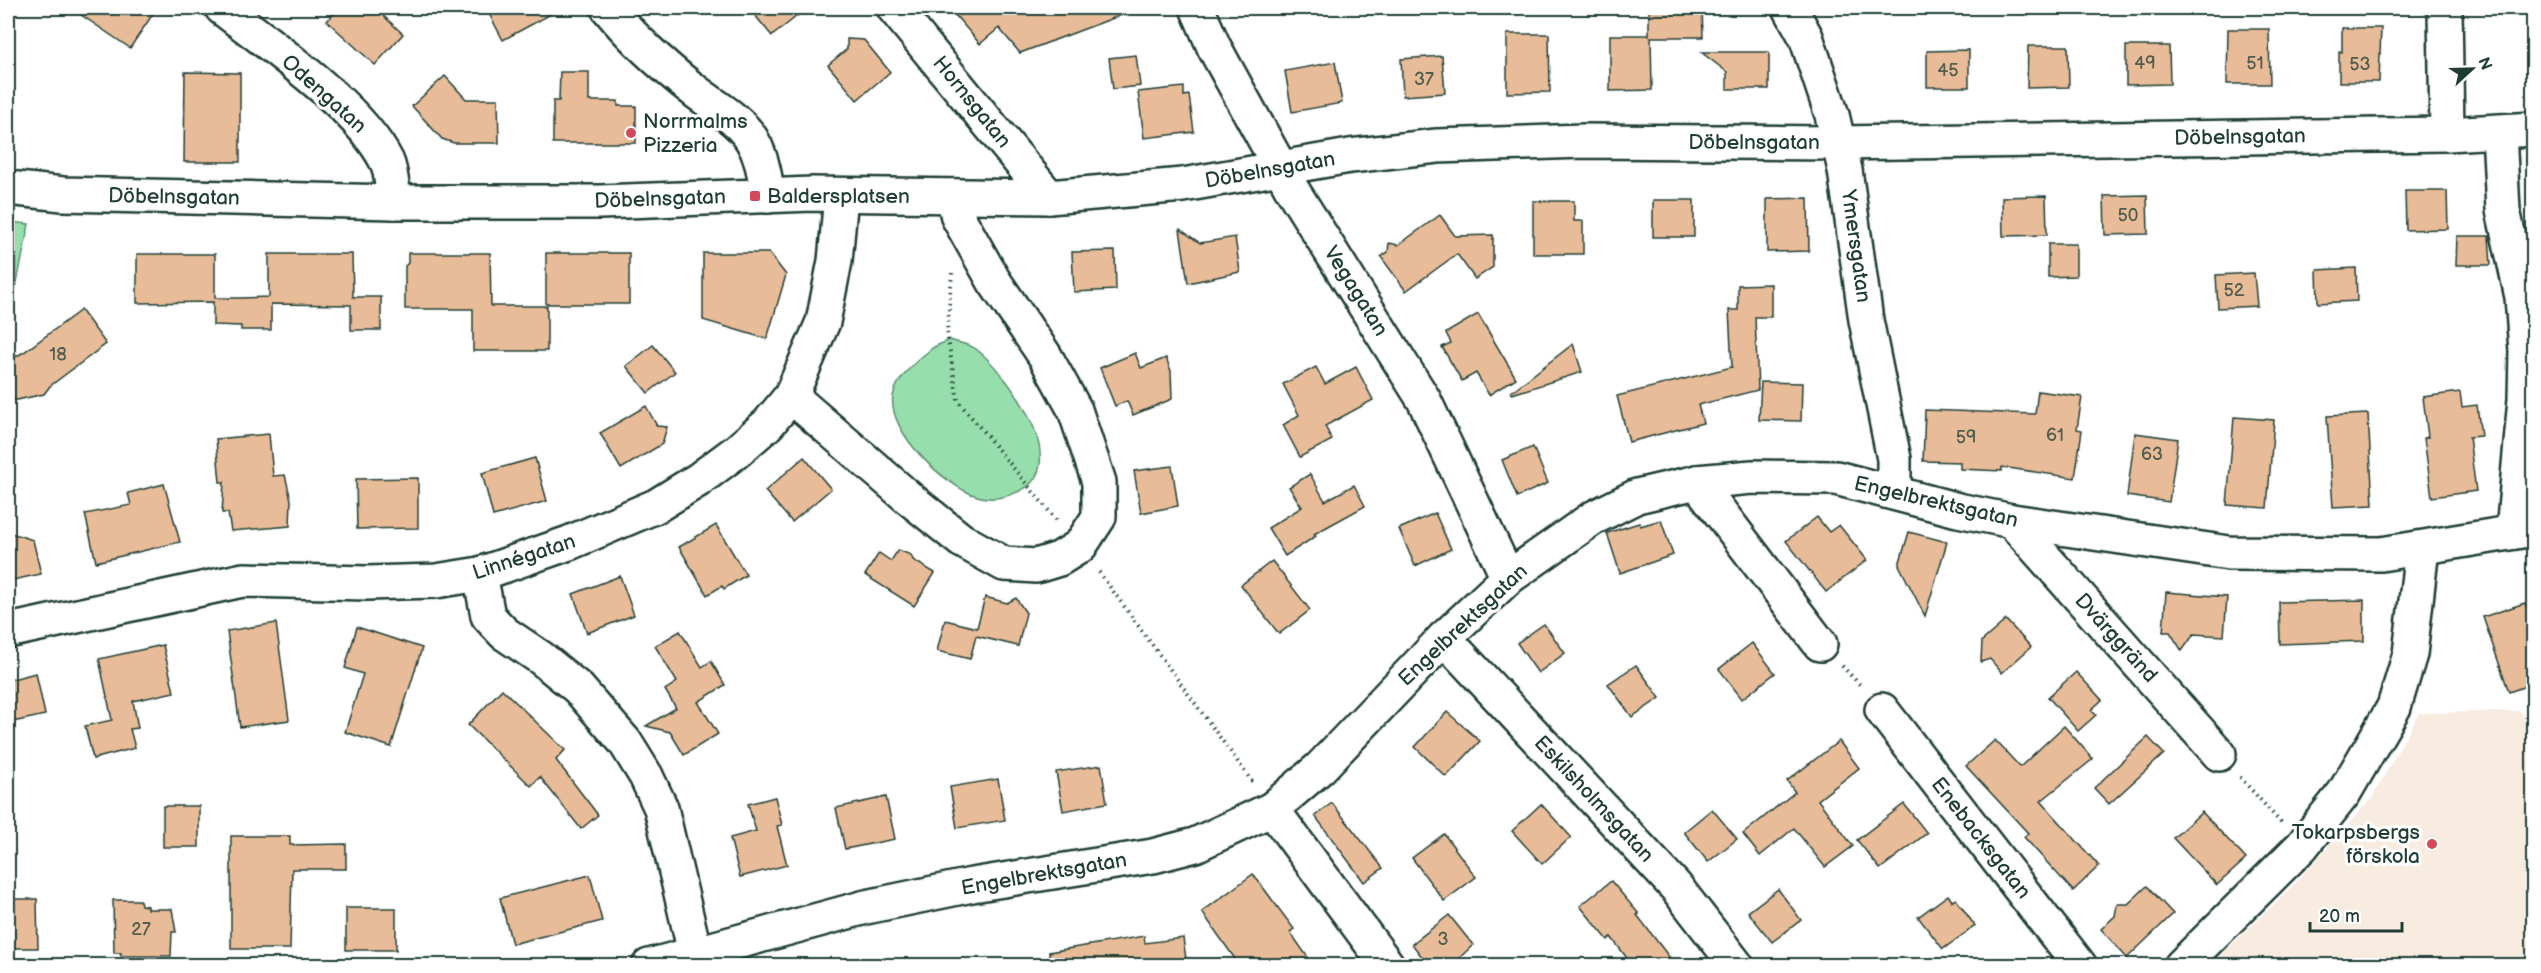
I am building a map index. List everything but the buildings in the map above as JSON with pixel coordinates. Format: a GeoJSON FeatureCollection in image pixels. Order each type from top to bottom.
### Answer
{"type":"FeatureCollection","features":[{"type":"Feature","properties":{"kind":"street","name":"Odengatan"},"geometry":{"type":"LineString","coordinates":[[222,8],[302,71],[358,121],[373,139],[388,164],[394,202]]}},
{"type":"Feature","properties":{"kind":"street"},"geometry":{"type":"LineString","coordinates":[[609,8],[628,33],[694,90],[732,118],[749,136],[765,174],[768,195]]}},
{"type":"Feature","properties":{"kind":"street","name":"Hornsgatan"},"geometry":{"type":"LineString","coordinates":[[894,8],[1049,197]]}},
{"type":"Feature","properties":{"kind":"street","name":"Vegagatan"},"geometry":{"type":"LineString","coordinates":[[1197,8],[1214,47],[1281,169],[1424,400],[1508,578]]}},
{"type":"Feature","properties":{"kind":"street","name":"Ymersgatan"},"geometry":{"type":"LineString","coordinates":[[1790,8],[1806,37],[1832,115],[1845,170],[1866,320],[1894,459],[1894,493]]}},
{"type":"Feature","properties":{"kind":"street"},"geometry":{"type":"LineString","coordinates":[[2445,8],[2447,134]]}},
{"type":"Feature","properties":{"kind":"street","name":"Döbelnsgatan"},"geometry":{"type":"LineString","coordinates":[[8,188],[63,194],[394,202],[600,201],[768,195],[841,196],[955,207],[1183,185],[1350,156],[1437,146],[1583,141],[1837,143],[2447,134],[2534,129]]}},
{"type":"Feature","properties":{"kind":"street"},"geometry":{"type":"LineString","coordinates":[[2499,132],[2503,210],[2522,297],[2526,351],[2523,531]]}},
{"type":"Feature","properties":{"kind":"street","name":"Linnégatan"},"geometry":{"type":"LineString","coordinates":[[8,632],[243,580],[367,583],[436,581],[480,574],[569,543],[656,506],[698,480],[737,451],[768,424],[791,396],[823,322],[836,261],[841,196]]}},
{"type":"Feature","properties":{"kind":"street"},"geometry":{"type":"LineString","coordinates":[[791,396],[961,540],[1004,564],[1036,566],[1059,559],[1080,546],[1099,517],[1099,482],[1075,410],[1045,356],[994,281],[955,207]]}},
{"type":"Feature","properties":{"kind":"street","name":"Engelbrektsgatan"},"geometry":{"type":"LineString","coordinates":[[670,961],[877,905],[972,885],[1152,856],[1195,845],[1272,808],[1320,768],[1444,638],[1508,578],[1593,518],[1637,496],[1697,482],[1752,477],[1836,478],[2012,521],[2229,553],[2381,554],[2523,531]]}},
{"type":"Feature","properties":{"kind":"street"},"geometry":{"type":"LineString","coordinates":[[1697,482],[1820,644]]}},
{"type":"Feature","properties":{"kind":"street","name":"Dvärggränd"},"geometry":{"type":"LineString","coordinates":[[2012,521],[2219,754]]}},
{"type":"Feature","properties":{"kind":"street"},"geometry":{"type":"LineString","coordinates":[[2181,966],[2302,846],[2344,793],[2394,708],[2410,654],[2422,548]]}},
{"type":"Feature","properties":{"kind":"street"},"geometry":{"type":"LineString","coordinates":[[480,574],[488,616],[504,633],[541,658],[578,688],[625,742],[662,808],[670,961]]}},
{"type":"Feature","properties":{"kind":"street","name":"Eskilsholmsgatan"},"geometry":{"type":"LineString","coordinates":[[1444,638],[1676,887],[1737,966]]}},
{"type":"Feature","properties":{"kind":"street","name":"Enebacksgatan"},"geometry":{"type":"LineString","coordinates":[[1882,710],[2080,966]]}},
{"type":"Feature","properties":{"kind":"street"},"geometry":{"type":"LineString","coordinates":[[1272,808],[1388,966]]}},
{"type":"Feature","properties":{"kind":"path"},"geometry":{"type":"LineString","coordinates":[[955,207],[946,333],[958,400],[1036,498],[1080,546],[1272,808]]}},
{"type":"Feature","properties":{"kind":"path"},"geometry":{"type":"LineString","coordinates":[[1820,644],[1882,710]]}},
{"type":"Feature","properties":{"kind":"path"},"geometry":{"type":"LineString","coordinates":[[2219,754],[2302,846]]}},
{"type":"Feature","properties":{"kind":"shaded area","name":"Tokarpsbergs förskola"},"geometry":{"type":"Polygon","coordinates":[[[2519,711],[2533,724],[2533,965],[2209,966],[2289,890],[2372,798],[2419,713],[2519,711]]]}},
{"type":"Feature","properties":{"kind":"green space"},"geometry":{"type":"Polygon","coordinates":[[[8,222],[29,224],[8,326],[8,222]]]}},
{"type":"Feature","properties":{"kind":"green space"},"geometry":{"type":"Polygon","coordinates":[[[950,340],[973,347],[988,360],[1016,395],[1037,437],[1040,457],[1037,474],[1025,488],[1014,494],[990,498],[964,491],[935,470],[921,456],[899,426],[893,396],[898,383],[925,354],[950,340]]]}},
{"type":"Feature","properties":{"kind":"place","name":"Norrmalms Pizzeria"},"geometry":{"type":"Point","coordinates":[631,133]}},
{"type":"Feature","properties":{"kind":"place","name":"Baldersplatsen"},"geometry":{"type":"Point","coordinates":[755,196]}},
{"type":"Feature","properties":{"kind":"place","name":"Tokarpsbergs förskola"},"geometry":{"type":"Point","coordinates":[2432,844]}}]}
